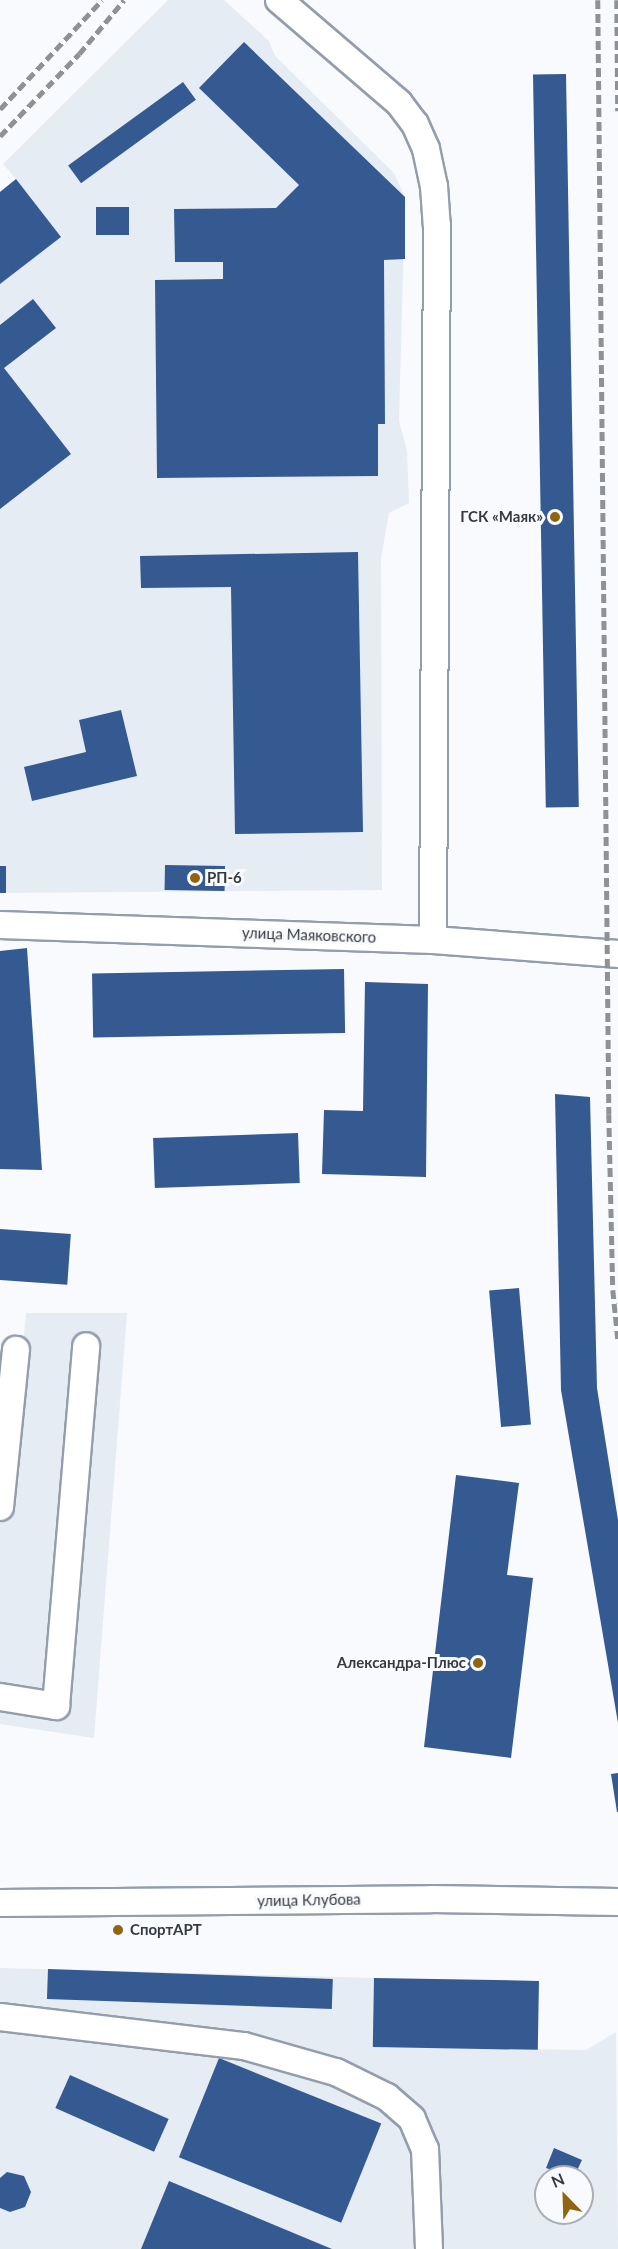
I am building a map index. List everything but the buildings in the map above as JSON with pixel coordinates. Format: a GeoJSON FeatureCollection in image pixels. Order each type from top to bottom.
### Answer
{"type":"FeatureCollection","features":[{"type":"Feature","properties":{"kind":"street"},"geometry":{"type":"LineString","coordinates":[[279,0],[399,103],[423,141],[434,186],[437,236],[433,940]]}},
{"type":"Feature","properties":{"kind":"street","name":"улица Маяковского"},"geometry":{"type":"LineString","coordinates":[[0,925],[433,940],[618,954]]}},
{"type":"Feature","properties":{"kind":"street"},"geometry":{"type":"LineString","coordinates":[[0,1697],[56,1706],[86,1346]]}},
{"type":"Feature","properties":{"kind":"street"},"geometry":{"type":"LineString","coordinates":[[0,1507],[15,1350]]}},
{"type":"Feature","properties":{"kind":"street","name":"улица Клубова"},"geometry":{"type":"LineString","coordinates":[[0,1903],[419,1899],[618,1902]]}},
{"type":"Feature","properties":{"kind":"street"},"geometry":{"type":"LineString","coordinates":[[0,2017],[244,2046],[336,2072],[387,2097],[412,2119],[426,2149],[429,2249]]}},
{"type":"Feature","properties":{"kind":"shaded area"},"geometry":{"type":"Polygon","coordinates":[[[168,0],[224,0],[269,41],[275,56],[394,173],[405,197],[399,421],[407,451],[409,503],[389,513],[381,558],[382,890],[0,893],[0,192],[16,179],[3,164],[168,0]]]}},
{"type":"Feature","properties":{"kind":"shaded area"},"geometry":{"type":"Polygon","coordinates":[[[26,1313],[127,1313],[94,1738],[0,1724],[0,1387],[19,1389],[26,1313]]]}},
{"type":"Feature","properties":{"kind":"shaded area"},"geometry":{"type":"Polygon","coordinates":[[[0,1968],[374,1978],[374,2047],[586,2050],[616,2032],[618,2249],[0,2249],[0,1968]]]}},
{"type":"Feature","properties":{"kind":"railway"},"geometry":{"type":"LineString","coordinates":[[0,109],[102,0]]}},
{"type":"Feature","properties":{"kind":"railway"},"geometry":{"type":"LineString","coordinates":[[0,136],[79,54],[124,0]]}},
{"type":"Feature","properties":{"kind":"railway"},"geometry":{"type":"LineString","coordinates":[[598,0],[609,1114],[613,1290],[618,1339]]}},
{"type":"Feature","properties":{"kind":"railway"},"geometry":{"type":"LineString","coordinates":[[617,0],[618,111]]}},
{"type":"Feature","properties":{"kind":"place","name":"ГСК «Маяк»"},"geometry":{"type":"Point","coordinates":[555,517]}},
{"type":"Feature","properties":{"kind":"place","name":"РП-6"},"geometry":{"type":"Point","coordinates":[195,878]}},
{"type":"Feature","properties":{"kind":"place","name":"Александра-Плюс"},"geometry":{"type":"Point","coordinates":[478,1663]}},
{"type":"Feature","properties":{"kind":"place","name":"СпортАРТ"},"geometry":{"type":"Point","coordinates":[118,1930]}}]}
